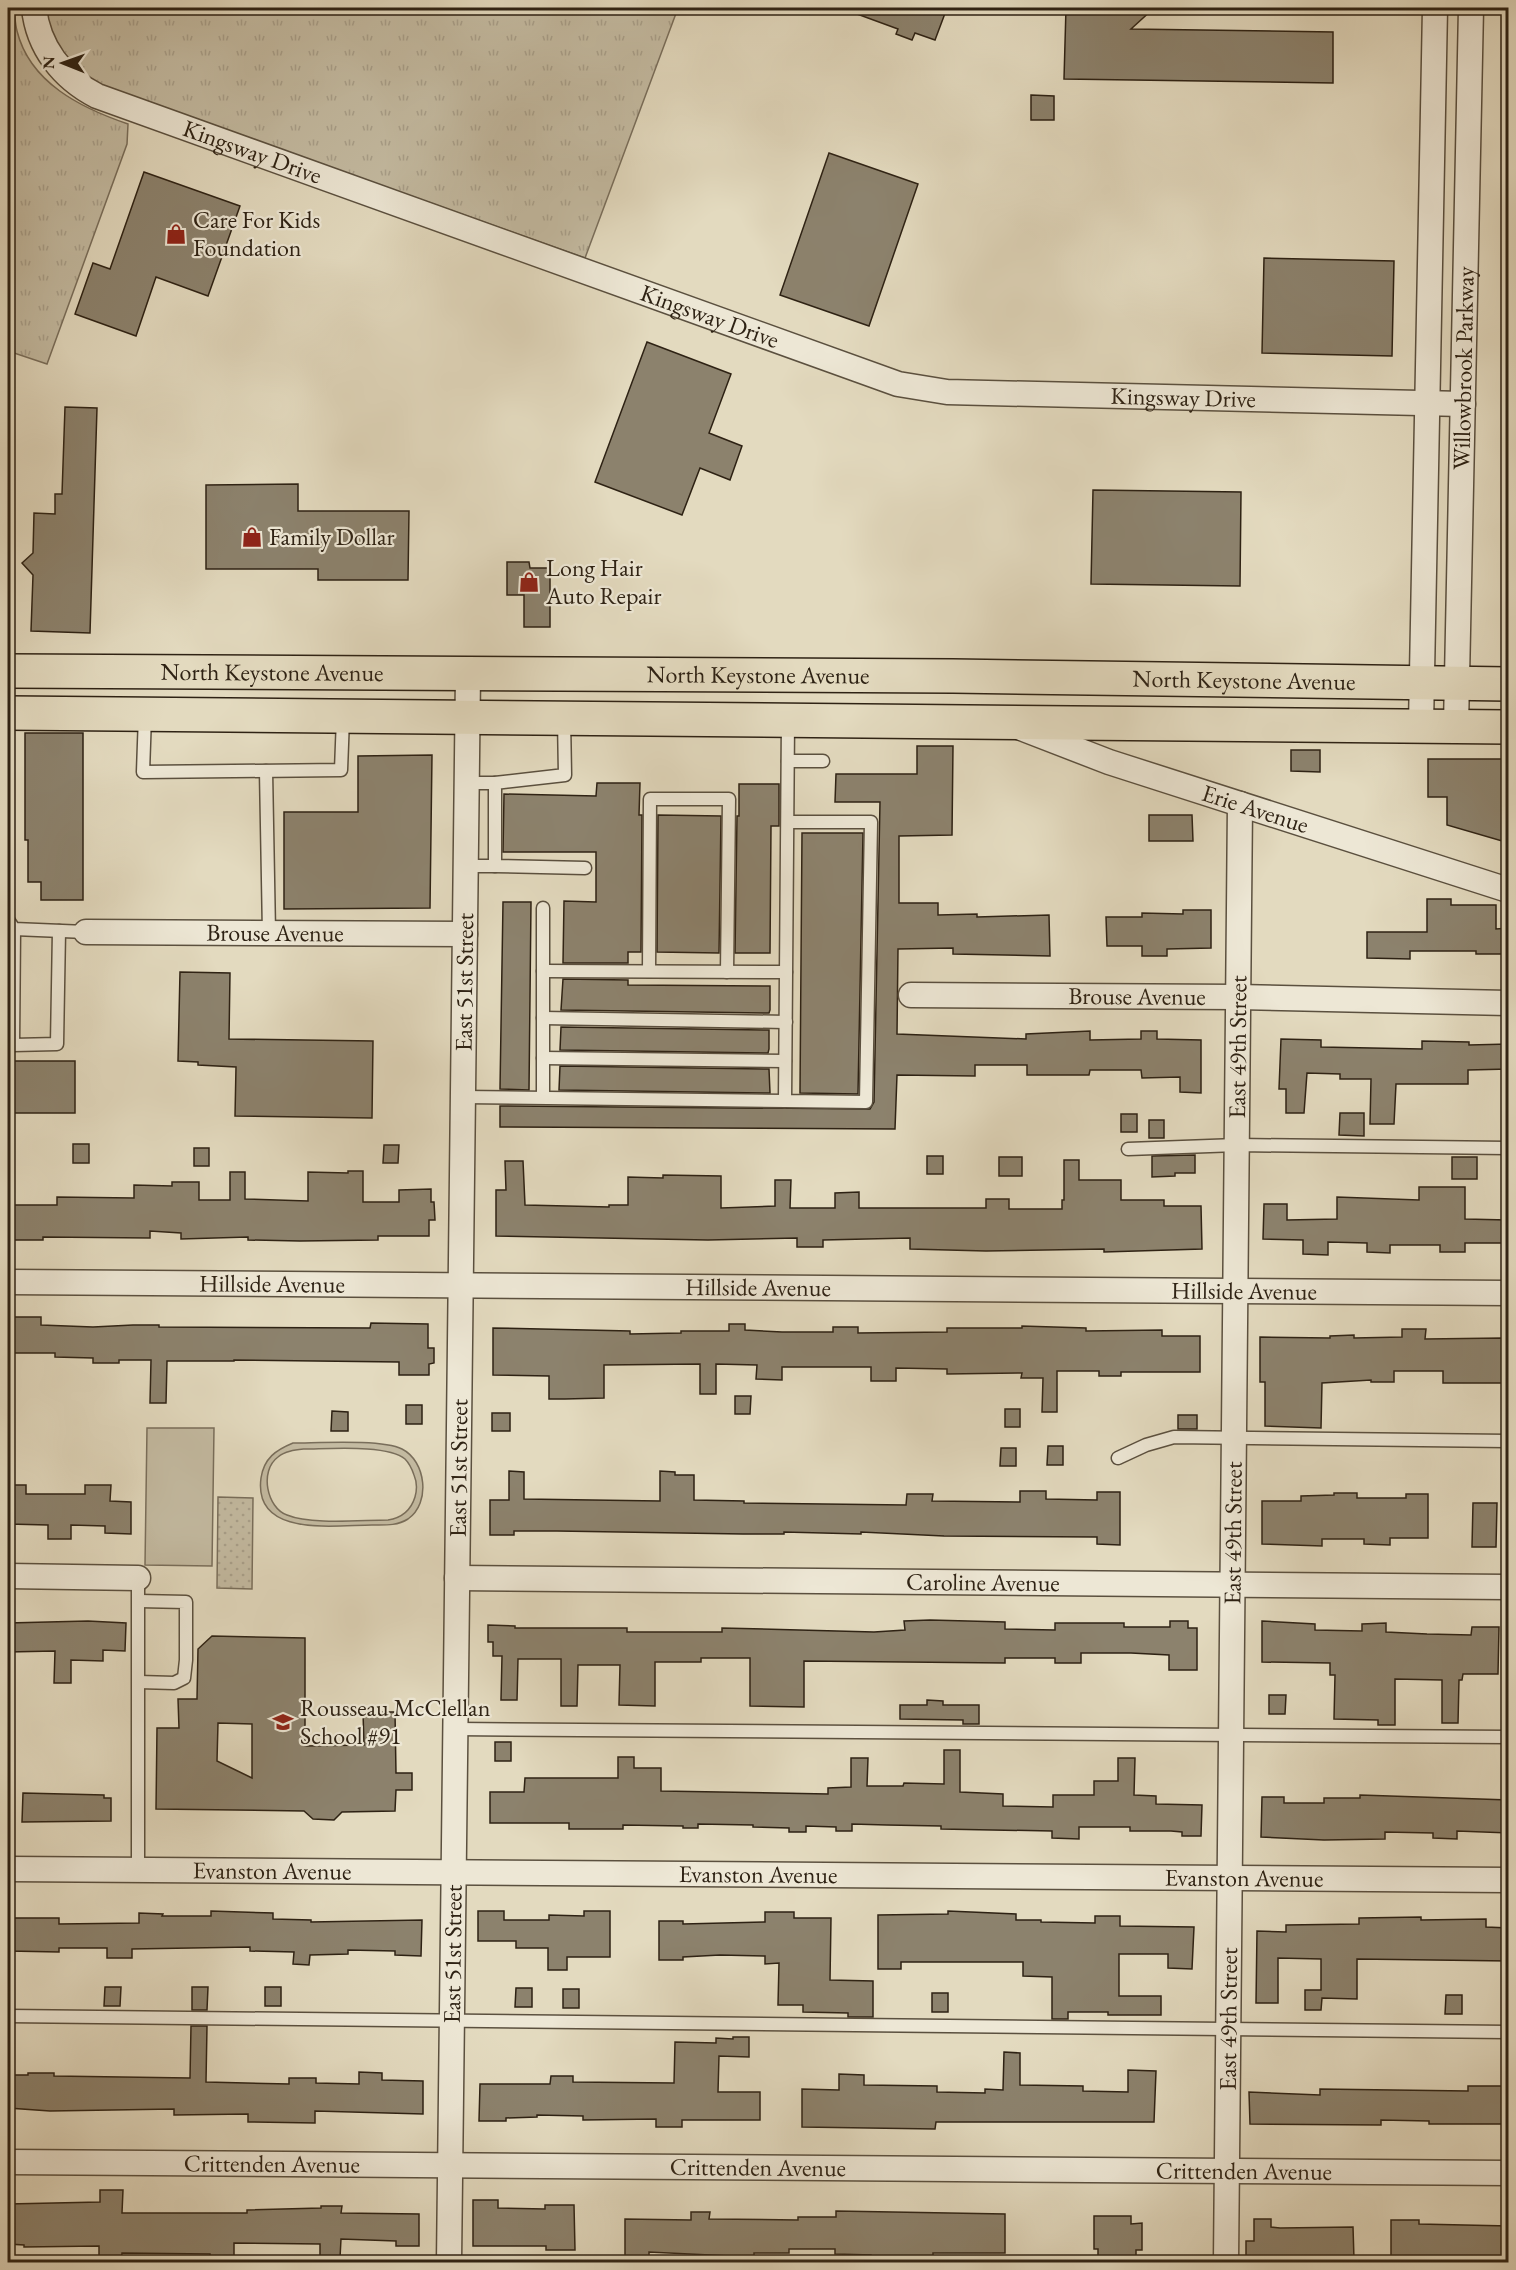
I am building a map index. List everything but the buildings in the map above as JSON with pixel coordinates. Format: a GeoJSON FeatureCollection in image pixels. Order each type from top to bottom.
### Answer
{"type":"FeatureCollection","features":[{"type":"Feature","properties":{"kind":"main road","name":"North Keystone Avenue"},"geometry":{"type":"LineString","coordinates":[[8,670],[988,677],[1509,684]]}},
{"type":"Feature","properties":{"kind":"main road","name":"North Keystone Avenue"},"geometry":{"type":"LineString","coordinates":[[8,713],[1509,726]]}},
{"type":"Feature","properties":{"kind":"street","name":"Kingsway Drive"},"geometry":{"type":"LineString","coordinates":[[34,8],[40,37],[49,54],[66,75],[97,96],[898,384],[947,392],[1463,404]]}},
{"type":"Feature","properties":{"kind":"street","name":"Willowbrook Parkway"},"geometry":{"type":"LineString","coordinates":[[1421,725],[1435,8]]}},
{"type":"Feature","properties":{"kind":"street","name":"Willowbrook Parkway"},"geometry":{"type":"LineString","coordinates":[[1456,726],[1471,8]]}},
{"type":"Feature","properties":{"kind":"street","name":"East 51st Street"},"geometry":{"type":"LineString","coordinates":[[449,2262],[468,674]]}},
{"type":"Feature","properties":{"kind":"street","name":"Erie Avenue"},"geometry":{"type":"LineString","coordinates":[[1003,722],[1110,762],[1509,890]]}},
{"type":"Feature","properties":{"kind":"street","name":"East 49th Street"},"geometry":{"type":"LineString","coordinates":[[1226,2262],[1240,804]]}},
{"type":"Feature","properties":{"kind":"street","name":"Brouse Avenue"},"geometry":{"type":"LineString","coordinates":[[86,932],[465,934]]}},
{"type":"Feature","properties":{"kind":"street","name":"Brouse Avenue"},"geometry":{"type":"LineString","coordinates":[[911,995],[1238,997],[1509,1003]]}},
{"type":"Feature","properties":{"kind":"street","name":"Hillside Avenue"},"geometry":{"type":"LineString","coordinates":[[8,1282],[1509,1293]]}},
{"type":"Feature","properties":{"kind":"street"},"geometry":{"type":"LineString","coordinates":[[8,1576],[139,1590]]}},
{"type":"Feature","properties":{"kind":"street","name":"Caroline Avenue"},"geometry":{"type":"LineString","coordinates":[[457,1578],[1509,1587]]}},
{"type":"Feature","properties":{"kind":"street","name":"Evanston Avenue"},"geometry":{"type":"LineString","coordinates":[[8,1869],[1509,1880]]}},
{"type":"Feature","properties":{"kind":"street","name":"Crittenden Avenue"},"geometry":{"type":"LineString","coordinates":[[8,2162],[1509,2173]]}},
{"type":"Feature","properties":{"kind":"lane"},"geometry":{"type":"LineString","coordinates":[[145,714],[143,772],[341,770],[344,715]]}},
{"type":"Feature","properties":{"kind":"lane"},"geometry":{"type":"LineString","coordinates":[[467,783],[495,783],[565,775],[564,718]]}},
{"type":"Feature","properties":{"kind":"lane"},"geometry":{"type":"LineString","coordinates":[[785,1101],[788,719]]}},
{"type":"Feature","properties":{"kind":"lane"},"geometry":{"type":"LineString","coordinates":[[788,761],[823,761]]}},
{"type":"Feature","properties":{"kind":"lane"},"geometry":{"type":"LineString","coordinates":[[266,771],[269,933]]}},
{"type":"Feature","properties":{"kind":"lane"},"geometry":{"type":"LineString","coordinates":[[495,783],[495,866]]}},
{"type":"Feature","properties":{"kind":"lane"},"geometry":{"type":"LineString","coordinates":[[649,972],[650,798],[729,799],[727,972]]}},
{"type":"Feature","properties":{"kind":"lane"},"geometry":{"type":"LineString","coordinates":[[463,1097],[866,1102],[871,822],[788,822]]}},
{"type":"Feature","properties":{"kind":"lane"},"geometry":{"type":"LineString","coordinates":[[466,866],[585,868]]}},
{"type":"Feature","properties":{"kind":"lane"},"geometry":{"type":"LineString","coordinates":[[543,908],[543,1097]]}},
{"type":"Feature","properties":{"kind":"lane"},"geometry":{"type":"LineString","coordinates":[[59,931],[57,1044],[13,1045],[11,925],[86,932]]}},
{"type":"Feature","properties":{"kind":"lane"},"geometry":{"type":"LineString","coordinates":[[543,971],[786,972]]}},
{"type":"Feature","properties":{"kind":"lane"},"geometry":{"type":"LineString","coordinates":[[543,1018],[786,1022]]}},
{"type":"Feature","properties":{"kind":"lane"},"geometry":{"type":"LineString","coordinates":[[543,1058],[785,1061]]}},
{"type":"Feature","properties":{"kind":"lane"},"geometry":{"type":"LineString","coordinates":[[1128,1149],[1237,1145],[1509,1148]]}},
{"type":"Feature","properties":{"kind":"lane"},"geometry":{"type":"LineString","coordinates":[[1118,1458],[1146,1445],[1174,1437],[1509,1441]]}},
{"type":"Feature","properties":{"kind":"lane"},"geometry":{"type":"LineString","coordinates":[[138,1870],[139,1590],[186,1602],[184,1678],[174,1683],[139,1682]]}},
{"type":"Feature","properties":{"kind":"lane"},"geometry":{"type":"LineString","coordinates":[[455,1729],[1509,1737]]}},
{"type":"Feature","properties":{"kind":"lane"},"geometry":{"type":"LineString","coordinates":[[8,2016],[1509,2032]]}},
{"type":"Feature","properties":{"kind":"green space"},"geometry":{"type":"Polygon","coordinates":[[[8,8],[14,8],[16,28],[24,49],[33,65],[45,79],[76,101],[128,124],[127,144],[47,364],[8,351],[8,8]]]}},
{"type":"Feature","properties":{"kind":"green space"},"geometry":{"type":"Polygon","coordinates":[[[45,8],[678,8],[585,258],[94,83],[60,51],[47,21],[45,8]]]}},
{"type":"Feature","properties":{"kind":"green space"},"geometry":{"type":"Polygon","coordinates":[[[147,1428],[214,1428],[212,1566],[145,1565],[147,1428]]]}},
{"type":"Feature","properties":{"kind":"green space"},"geometry":{"type":"Polygon","coordinates":[[[333,1442],[380,1444],[402,1449],[410,1455],[421,1472],[423,1493],[420,1503],[408,1519],[391,1525],[319,1526],[283,1519],[270,1511],[262,1497],[261,1478],[268,1460],[293,1443],[333,1442]],[[301,1449],[278,1457],[272,1463],[267,1480],[274,1505],[287,1515],[309,1520],[388,1520],[401,1515],[413,1502],[416,1494],[415,1478],[408,1462],[397,1454],[372,1449],[301,1449]]]}},
{"type":"Feature","properties":{"kind":"green space"},"geometry":{"type":"Polygon","coordinates":[[[218,1497],[253,1498],[252,1589],[217,1588],[218,1497]]]}},
{"type":"Feature","properties":{"kind":"place","name":"Care For Kids Foundation"},"geometry":{"type":"Point","coordinates":[176,234]}},
{"type":"Feature","properties":{"kind":"place","name":"Family Dollar"},"geometry":{"type":"Point","coordinates":[252,537]}},
{"type":"Feature","properties":{"kind":"place","name":"Long Hair Auto Repair"},"geometry":{"type":"Point","coordinates":[529,582]}},
{"type":"Feature","properties":{"kind":"place","name":"Rousseau McClellan School #91"},"geometry":{"type":"Point","coordinates":[283,1722]}}]}
